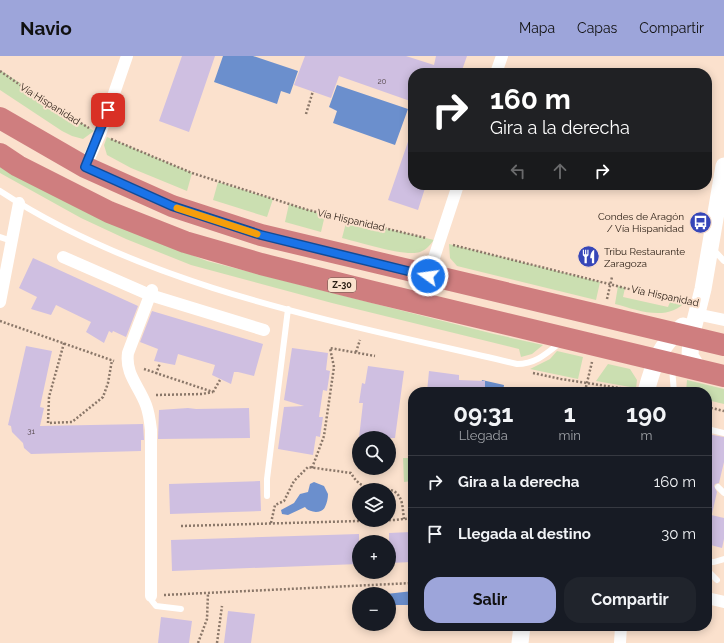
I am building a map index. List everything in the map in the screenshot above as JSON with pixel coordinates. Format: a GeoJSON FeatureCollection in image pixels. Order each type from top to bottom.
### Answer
{"type":"FeatureCollection","features":[{"type":"Feature","properties":{"kind":"highway","name":"Z-30"},"geometry":{"type":"LineString","coordinates":[[0,118],[85,167],[172,206],[254,232],[428,276],[672,349],[699,370],[724,376]]}},
{"type":"Feature","properties":{"kind":"highway","name":"Z-30"},"geometry":{"type":"LineString","coordinates":[[0,154],[23,169],[109,212],[185,242],[261,264],[566,338],[672,349],[724,345]]}},
{"type":"Feature","properties":{"kind":"street"},"geometry":{"type":"LineString","coordinates":[[85,167],[100,134],[127,56]]}},
{"type":"Feature","properties":{"kind":"street"},"geometry":{"type":"LineString","coordinates":[[498,68],[502,56]]}},
{"type":"Feature","properties":{"kind":"street"},"geometry":{"type":"LineString","coordinates":[[649,387],[698,308],[723,173]]}},
{"type":"Feature","properties":{"kind":"street"},"geometry":{"type":"LineString","coordinates":[[428,276],[456,190]]}},
{"type":"Feature","properties":{"kind":"street"},"geometry":{"type":"LineString","coordinates":[[0,302],[19,203]]}},
{"type":"Feature","properties":{"kind":"street"},"geometry":{"type":"LineString","coordinates":[[64,257],[151,292],[264,330]]}},
{"type":"Feature","properties":{"kind":"street"},"geometry":{"type":"LineString","coordinates":[[151,292],[128,353],[126,364],[149,416],[151,430],[151,596]]}},
{"type":"Feature","properties":{"kind":"street","name":"Vía Hispanidad"},"geometry":{"type":"LineString","coordinates":[[698,308],[724,320]]}},
{"type":"Feature","properties":{"kind":"street"},"geometry":{"type":"LineString","coordinates":[[672,349],[690,356],[699,370]]}},
{"type":"Feature","properties":{"kind":"street"},"geometry":{"type":"LineString","coordinates":[[712,599],[724,602]]}},
{"type":"Feature","properties":{"kind":"street"},"geometry":{"type":"LineString","coordinates":[[520,643],[521,631]]}},
{"type":"Feature","properties":{"kind":"street"},"geometry":{"type":"LineString","coordinates":[[620,643],[621,631]]}},
{"type":"Feature","properties":{"kind":"lane"},"geometry":{"type":"LineString","coordinates":[[0,191],[19,203],[111,250],[161,270],[234,295],[517,364],[525,364],[538,360],[566,338]]}},
{"type":"Feature","properties":{"kind":"lane"},"geometry":{"type":"LineString","coordinates":[[0,237],[12,241]]}},
{"type":"Feature","properties":{"kind":"lane"},"geometry":{"type":"LineString","coordinates":[[710,246],[724,261]]}},
{"type":"Feature","properties":{"kind":"lane"},"geometry":{"type":"LineString","coordinates":[[267,496],[268,471],[288,308]]}},
{"type":"Feature","properties":{"kind":"lane"},"geometry":{"type":"LineString","coordinates":[[672,349],[674,387]]}},
{"type":"Feature","properties":{"kind":"lane"},"geometry":{"type":"LineString","coordinates":[[712,430],[724,433]]}},
{"type":"Feature","properties":{"kind":"lane"},"geometry":{"type":"LineString","coordinates":[[718,487],[724,493]]}},
{"type":"Feature","properties":{"kind":"lane"},"geometry":{"type":"LineString","coordinates":[[712,562],[724,559]]}},
{"type":"Feature","properties":{"kind":"lane"},"geometry":{"type":"LineString","coordinates":[[712,575],[717,580]]}},
{"type":"Feature","properties":{"kind":"lane"},"geometry":{"type":"LineString","coordinates":[[151,596],[152,601],[156,606],[181,609]]}},
{"type":"Feature","properties":{"kind":"path","name":"Vía Hispanidad"},"geometry":{"type":"LineString","coordinates":[[0,71],[36,96],[100,134],[192,173],[324,214],[654,295],[668,296],[698,308]]}},
{"type":"Feature","properties":{"kind":"path"},"geometry":{"type":"LineString","coordinates":[[306,114],[313,91]]}},
{"type":"Feature","properties":{"kind":"path"},"geometry":{"type":"LineString","coordinates":[[0,321],[112,360],[213,392]]}},
{"type":"Feature","properties":{"kind":"path"},"geometry":{"type":"LineString","coordinates":[[356,352],[360,340]]}},
{"type":"Feature","properties":{"kind":"path"},"geometry":{"type":"LineString","coordinates":[[64,343],[49,396],[48,423],[72,422],[103,397],[108,383],[112,360]]}},
{"type":"Feature","properties":{"kind":"path"},"geometry":{"type":"LineString","coordinates":[[312,468],[324,436],[334,367],[330,348],[374,356]]}},
{"type":"Feature","properties":{"kind":"path"},"geometry":{"type":"LineString","coordinates":[[156,374],[160,363]]}},
{"type":"Feature","properties":{"kind":"path"},"geometry":{"type":"LineString","coordinates":[[140,395],[202,394],[213,392],[220,380]]}},
{"type":"Feature","properties":{"kind":"path"},"geometry":{"type":"LineString","coordinates":[[712,408],[724,412]]}},
{"type":"Feature","properties":{"kind":"path"},"geometry":{"type":"LineString","coordinates":[[271,523],[275,505],[284,500],[294,481],[308,467],[351,473],[356,482],[365,488],[390,489],[400,497],[404,519]]}},
{"type":"Feature","properties":{"kind":"path"},"geometry":{"type":"LineString","coordinates":[[181,526],[408,519]]}},
{"type":"Feature","properties":{"kind":"path"},"geometry":{"type":"LineString","coordinates":[[151,596],[408,583]]}},
{"type":"Feature","properties":{"kind":"path"},"geometry":{"type":"LineString","coordinates":[[198,643],[207,618],[208,593]]}},
{"type":"Feature","properties":{"kind":"path"},"geometry":{"type":"LineString","coordinates":[[217,643],[222,606]]}},
{"type":"Feature","properties":{"kind":"green space"},"geometry":{"type":"Polygon","coordinates":[[[0,70],[94,131],[83,139],[62,131],[0,90],[0,70]]]}},
{"type":"Feature","properties":{"kind":"green space"},"geometry":{"type":"Polygon","coordinates":[[[107,137],[192,173],[187,191],[131,168],[107,155],[104,145],[107,137]]]}},
{"type":"Feature","properties":{"kind":"green space"},"geometry":{"type":"Polygon","coordinates":[[[0,163],[154,240],[207,261],[494,334],[543,345],[532,354],[521,357],[519,349],[332,303],[191,265],[126,239],[81,218],[0,173],[0,163]]]}},
{"type":"Feature","properties":{"kind":"green space"},"geometry":{"type":"Polygon","coordinates":[[[218,182],[273,199],[267,217],[213,200],[218,182]]]}},
{"type":"Feature","properties":{"kind":"green space"},"geometry":{"type":"Polygon","coordinates":[[[289,204],[325,215],[321,232],[285,222],[289,204]]]}},
{"type":"Feature","properties":{"kind":"green space"},"geometry":{"type":"Polygon","coordinates":[[[347,219],[434,240],[426,249],[420,252],[413,253],[393,251],[342,238],[347,219]]]}},
{"type":"Feature","properties":{"kind":"green space"},"geometry":{"type":"Polygon","coordinates":[[[449,244],[600,282],[596,300],[457,266],[450,258],[449,244]]]}},
{"type":"Feature","properties":{"kind":"green space"},"geometry":{"type":"Polygon","coordinates":[[[618,286],[625,288],[623,297],[668,307],[672,297],[687,300],[679,307],[671,311],[652,313],[615,304],[618,286]]]}},
{"type":"Feature","properties":{"kind":"green space"},"geometry":{"type":"Polygon","coordinates":[[[557,351],[583,357],[578,379],[530,369],[550,359],[557,351]]]}},
{"type":"Feature","properties":{"kind":"green space"},"geometry":{"type":"Polygon","coordinates":[[[608,364],[630,369],[637,380],[636,387],[596,381],[608,364]]]}},
{"type":"Feature","properties":{"kind":"green space"},"geometry":{"type":"Polygon","coordinates":[[[687,380],[724,389],[724,404],[712,401],[712,387],[686,387],[687,380]]]}},
{"type":"Feature","properties":{"kind":"green space"},"geometry":{"type":"Polygon","coordinates":[[[403,458],[408,458],[408,482],[404,482],[403,458]]]}},
{"type":"Feature","properties":{"kind":"water"},"geometry":{"type":"Polygon","coordinates":[[[223,56],[253,56],[298,71],[290,94],[281,91],[277,104],[214,82],[223,56]]]}},
{"type":"Feature","properties":{"kind":"water"},"geometry":{"type":"Polygon","coordinates":[[[337,85],[408,109],[395,145],[333,123],[337,111],[329,107],[337,85]]]}},
{"type":"Feature","properties":{"kind":"water"},"geometry":{"type":"Polygon","coordinates":[[[482,380],[504,385],[504,387],[480,387],[482,380]]]}},
{"type":"Feature","properties":{"kind":"water"},"geometry":{"type":"Polygon","coordinates":[[[314,482],[324,486],[328,494],[325,507],[321,511],[309,511],[305,507],[288,515],[282,514],[281,510],[294,503],[300,494],[308,492],[310,484],[314,482]]]}},
{"type":"Feature","properties":{"kind":"water"},"geometry":{"type":"Polygon","coordinates":[[[408,592],[408,605],[396,605],[396,593],[408,592]]]}},
{"type":"Feature","properties":{"kind":"building"},"geometry":{"type":"Polygon","coordinates":[[[182,56],[215,56],[189,132],[159,121],[182,56]]]}},
{"type":"Feature","properties":{"kind":"building"},"geometry":{"type":"Polygon","coordinates":[[[305,56],[406,56],[434,65],[436,56],[467,56],[463,68],[408,68],[408,100],[339,76],[331,98],[294,85],[305,56]]]}},
{"type":"Feature","properties":{"kind":"building"},"geometry":{"type":"Polygon","coordinates":[[[408,142],[408,190],[424,190],[418,210],[388,200],[408,142]]]}},
{"type":"Feature","properties":{"kind":"building"},"geometry":{"type":"Polygon","coordinates":[[[33,258],[138,306],[126,337],[113,331],[112,333],[109,331],[104,343],[86,332],[91,322],[56,305],[51,315],[31,309],[37,297],[19,288],[33,258]]]}},
{"type":"Feature","properties":{"kind":"building"},"geometry":{"type":"Polygon","coordinates":[[[152,311],[263,344],[254,376],[234,372],[231,384],[212,375],[215,365],[178,354],[175,365],[154,361],[158,349],[140,342],[152,311]]]}},
{"type":"Feature","properties":{"kind":"building"},"geometry":{"type":"Polygon","coordinates":[[[26,346],[52,351],[40,407],[44,408],[40,426],[143,424],[144,440],[141,440],[141,451],[31,454],[24,448],[23,443],[12,432],[11,426],[8,425],[26,346]]]}},
{"type":"Feature","properties":{"kind":"building"},"geometry":{"type":"Polygon","coordinates":[[[292,348],[328,353],[326,370],[330,371],[327,391],[323,390],[319,417],[323,417],[320,437],[316,436],[313,455],[278,449],[284,407],[304,406],[284,400],[292,348]]]}},
{"type":"Feature","properties":{"kind":"building"},"geometry":{"type":"Polygon","coordinates":[[[368,366],[404,371],[396,431],[360,431],[363,403],[359,403],[362,383],[365,384],[368,366]]]}},
{"type":"Feature","properties":{"kind":"building"},"geometry":{"type":"Polygon","coordinates":[[[429,371],[459,375],[459,380],[485,381],[485,387],[427,387],[429,371]]]}},
{"type":"Feature","properties":{"kind":"building"},"geometry":{"type":"Polygon","coordinates":[[[188,408],[249,408],[250,438],[158,439],[159,410],[188,408]]]}},
{"type":"Feature","properties":{"kind":"building"},"geometry":{"type":"Polygon","coordinates":[[[712,435],[724,437],[724,462],[719,483],[715,484],[714,486],[717,492],[712,514],[712,435]]]}},
{"type":"Feature","properties":{"kind":"building"},"geometry":{"type":"Polygon","coordinates":[[[260,481],[261,511],[170,514],[169,484],[260,481]]]}},
{"type":"Feature","properties":{"kind":"building"},"geometry":{"type":"Polygon","coordinates":[[[712,515],[724,518],[724,539],[722,548],[712,545],[712,515]]]}},
{"type":"Feature","properties":{"kind":"building"},"geometry":{"type":"Polygon","coordinates":[[[408,532],[408,562],[396,563],[396,535],[389,535],[389,533],[408,532]]]}},
{"type":"Feature","properties":{"kind":"building"},"geometry":{"type":"Polygon","coordinates":[[[359,534],[352,535],[352,564],[172,571],[171,540],[359,534]]]}},
{"type":"Feature","properties":{"kind":"building"},"geometry":{"type":"Polygon","coordinates":[[[228,611],[255,614],[251,643],[224,643],[228,611]]]}},
{"type":"Feature","properties":{"kind":"building"},"geometry":{"type":"Polygon","coordinates":[[[161,617],[192,621],[189,643],[158,643],[161,617]]]}},
{"type":"Feature","properties":{"kind":"slow traffic"},"geometry":{"type":"LineString","coordinates":[[177,208],[257,234]]}},
{"type":"Feature","properties":{"kind":"place","name":"Condes de Aragón / Vía Hispanidad"},"geometry":{"type":"Point","coordinates":[700,222]}},
{"type":"Feature","properties":{"kind":"place","name":"Tribu Restaurante Zaragoza"},"geometry":{"type":"Point","coordinates":[589,257]}},
{"type":"Feature","properties":{"kind":"route"},"geometry":{"type":"LineString","coordinates":[[108,110],[100,134],[85,167],[172,206],[261,235],[428,276]]}}]}
